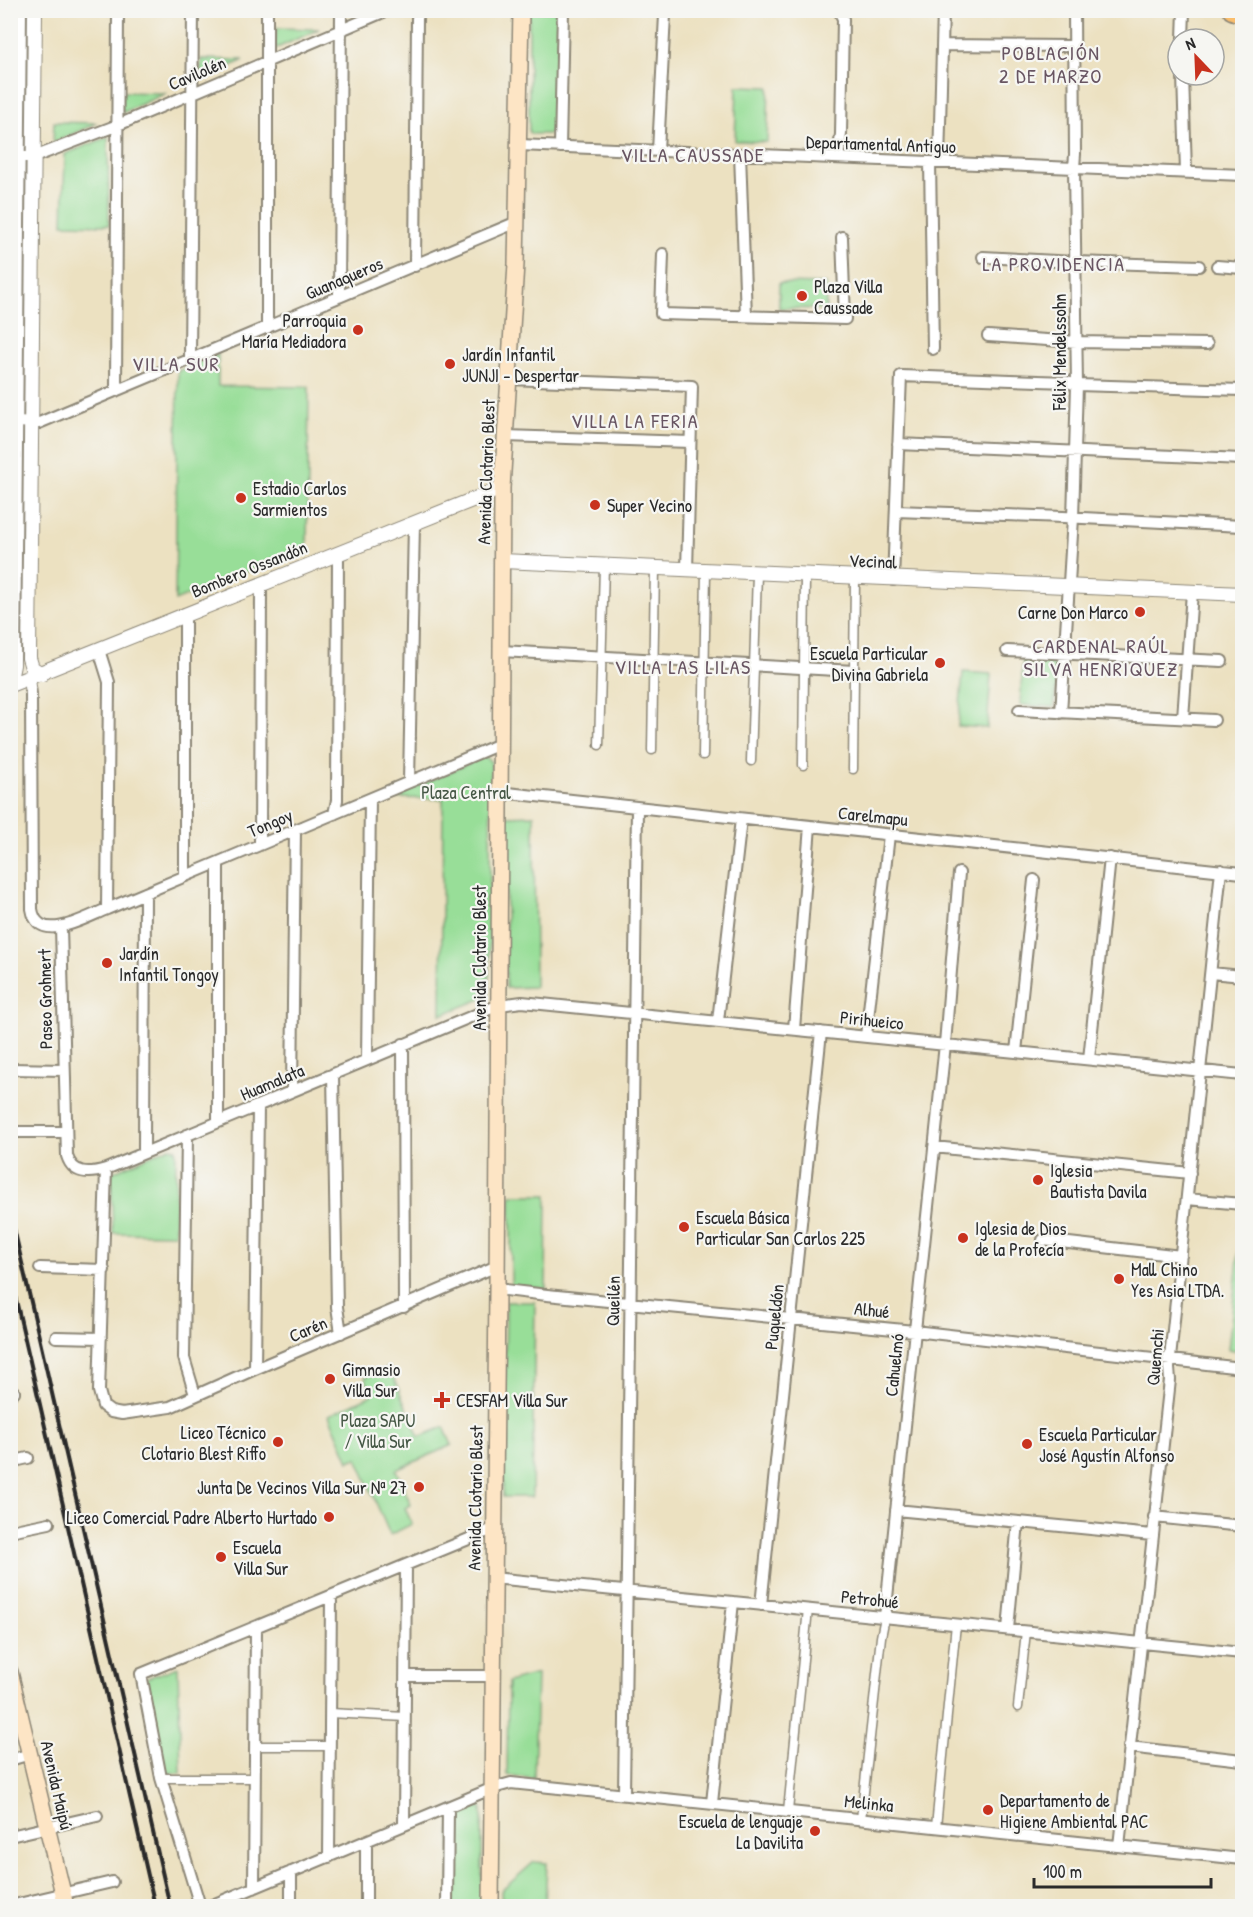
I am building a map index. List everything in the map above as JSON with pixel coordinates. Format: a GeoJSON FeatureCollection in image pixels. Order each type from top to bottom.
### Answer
{"type":"FeatureCollection","features":[{"type":"Feature","properties":{"kind":"main road","name":"Avenida Clotario Blest"},"geometry":{"type":"LineString","coordinates":[[491,1906],[502,488],[517,222],[520,10]]}},
{"type":"Feature","properties":{"kind":"main road"},"geometry":{"type":"LineString","coordinates":[[1232,10],[1242,14]]}},
{"type":"Feature","properties":{"kind":"main road","name":"Avenida Maipú"},"geometry":{"type":"LineString","coordinates":[[11,1673],[64,1900]]}},
{"type":"Feature","properties":{"kind":"street"},"geometry":{"type":"LineString","coordinates":[[10,680],[13,665],[15,422],[13,314],[17,157],[14,46],[19,10]]}},
{"type":"Feature","properties":{"kind":"street","name":"Paseo Grohnert"},"geometry":{"type":"LineString","coordinates":[[35,10],[30,664],[35,677],[31,694],[32,909],[41,926],[56,928],[67,1152]]}},
{"type":"Feature","properties":{"kind":"street"},"geometry":{"type":"LineString","coordinates":[[116,391],[118,10]]}},
{"type":"Feature","properties":{"kind":"street"},"geometry":{"type":"LineString","coordinates":[[190,359],[194,10]]}},
{"type":"Feature","properties":{"kind":"street"},"geometry":{"type":"LineString","coordinates":[[267,10],[267,328]]}},
{"type":"Feature","properties":{"kind":"street"},"geometry":{"type":"LineString","coordinates":[[339,297],[341,10]]}},
{"type":"Feature","properties":{"kind":"street","name":"Cavilolén"},"geometry":{"type":"LineString","coordinates":[[17,157],[34,157],[118,125],[388,10]]}},
{"type":"Feature","properties":{"kind":"street"},"geometry":{"type":"LineString","coordinates":[[415,266],[418,10]]}},
{"type":"Feature","properties":{"kind":"street"},"geometry":{"type":"LineString","coordinates":[[560,147],[563,10]]}},
{"type":"Feature","properties":{"kind":"street"},"geometry":{"type":"LineString","coordinates":[[658,151],[667,10]]}},
{"type":"Feature","properties":{"kind":"street"},"geometry":{"type":"LineString","coordinates":[[838,158],[841,134],[843,19],[839,10]]}},
{"type":"Feature","properties":{"kind":"street"},"geometry":{"type":"LineString","coordinates":[[933,349],[935,162],[944,10]]}},
{"type":"Feature","properties":{"kind":"street","name":"Félix Mendelssohn"},"geometry":{"type":"LineString","coordinates":[[1061,713],[1073,518],[1077,385],[1074,10]]}},
{"type":"Feature","properties":{"kind":"street"},"geometry":{"type":"LineString","coordinates":[[1183,27],[1184,10]]}},
{"type":"Feature","properties":{"kind":"street"},"geometry":{"type":"LineString","coordinates":[[942,45],[1074,46]]}},
{"type":"Feature","properties":{"kind":"street"},"geometry":{"type":"LineString","coordinates":[[14,46],[35,46]]}},
{"type":"Feature","properties":{"kind":"street"},"geometry":{"type":"LineString","coordinates":[[1183,87],[1186,172]]}},
{"type":"Feature","properties":{"kind":"street","name":"Departamental Antiguo"},"geometry":{"type":"LineString","coordinates":[[519,145],[1242,175]]}},
{"type":"Feature","properties":{"kind":"street"},"geometry":{"type":"LineString","coordinates":[[740,154],[746,316]]}},
{"type":"Feature","properties":{"kind":"street","name":"Guanaqueros"},"geometry":{"type":"LineString","coordinates":[[15,422],[39,423],[517,222]]}},
{"type":"Feature","properties":{"kind":"street"},"geometry":{"type":"LineString","coordinates":[[663,254],[661,314],[845,319],[842,237]]}},
{"type":"Feature","properties":{"kind":"street"},"geometry":{"type":"LineString","coordinates":[[983,257],[1199,266]]}},
{"type":"Feature","properties":{"kind":"street"},"geometry":{"type":"LineString","coordinates":[[1216,266],[1242,268]]}},
{"type":"Feature","properties":{"kind":"street"},"geometry":{"type":"LineString","coordinates":[[13,314],[33,313]]}},
{"type":"Feature","properties":{"kind":"street"},"geometry":{"type":"LineString","coordinates":[[988,336],[1077,342],[1207,344]]}},
{"type":"Feature","properties":{"kind":"street"},"geometry":{"type":"LineString","coordinates":[[893,580],[901,376],[1242,390]]}},
{"type":"Feature","properties":{"kind":"street"},"geometry":{"type":"LineString","coordinates":[[509,379],[692,386],[687,570]]}},
{"type":"Feature","properties":{"kind":"street"},"geometry":{"type":"LineString","coordinates":[[505,436],[690,442]]}},
{"type":"Feature","properties":{"kind":"street"},"geometry":{"type":"LineString","coordinates":[[898,444],[1242,459]]}},
{"type":"Feature","properties":{"kind":"street","name":"Bombero Ossandón"},"geometry":{"type":"LineString","coordinates":[[10,685],[35,677],[185,614],[502,488]]}},
{"type":"Feature","properties":{"kind":"street"},"geometry":{"type":"LineString","coordinates":[[896,511],[1242,526]]}},
{"type":"Feature","properties":{"kind":"street"},"geometry":{"type":"LineString","coordinates":[[410,782],[414,523]]}},
{"type":"Feature","properties":{"kind":"street"},"geometry":{"type":"LineString","coordinates":[[14,531],[31,532]]}},
{"type":"Feature","properties":{"kind":"street"},"geometry":{"type":"LineString","coordinates":[[334,814],[337,800],[338,553]]}},
{"type":"Feature","properties":{"kind":"street","name":"Vecinal"},"geometry":{"type":"LineString","coordinates":[[502,561],[1242,594]]}},
{"type":"Feature","properties":{"kind":"street"},"geometry":{"type":"LineString","coordinates":[[599,745],[604,566]]}},
{"type":"Feature","properties":{"kind":"street"},"geometry":{"type":"LineString","coordinates":[[652,750],[655,569]]}},
{"type":"Feature","properties":{"kind":"street"},"geometry":{"type":"LineString","coordinates":[[703,755],[706,571]]}},
{"type":"Feature","properties":{"kind":"street"},"geometry":{"type":"LineString","coordinates":[[751,761],[757,573]]}},
{"type":"Feature","properties":{"kind":"street"},"geometry":{"type":"LineString","coordinates":[[803,765],[805,576]]}},
{"type":"Feature","properties":{"kind":"street"},"geometry":{"type":"LineString","coordinates":[[853,769],[855,578]]}},
{"type":"Feature","properties":{"kind":"street"},"geometry":{"type":"LineString","coordinates":[[260,845],[261,584]]}},
{"type":"Feature","properties":{"kind":"street"},"geometry":{"type":"LineString","coordinates":[[1184,718],[1192,592]]}},
{"type":"Feature","properties":{"kind":"street"},"geometry":{"type":"LineString","coordinates":[[185,614],[185,876]]}},
{"type":"Feature","properties":{"kind":"street"},"geometry":{"type":"LineString","coordinates":[[99,650],[109,682],[107,909]]}},
{"type":"Feature","properties":{"kind":"street"},"geometry":{"type":"LineString","coordinates":[[501,651],[854,671]]}},
{"type":"Feature","properties":{"kind":"street"},"geometry":{"type":"LineString","coordinates":[[1007,651],[1222,661]]}},
{"type":"Feature","properties":{"kind":"street"},"geometry":{"type":"LineString","coordinates":[[1019,710],[1214,720]]}},
{"type":"Feature","properties":{"kind":"street","name":"Tongoy"},"geometry":{"type":"LineString","coordinates":[[56,928],[107,909],[500,744]]}},
{"type":"Feature","properties":{"kind":"street","name":"Carelmapu"},"geometry":{"type":"LineString","coordinates":[[499,792],[1242,873]]}},
{"type":"Feature","properties":{"kind":"street"},"geometry":{"type":"LineString","coordinates":[[367,1059],[370,799]]}},
{"type":"Feature","properties":{"kind":"street","name":"Queilén"},"geometry":{"type":"LineString","coordinates":[[624,1794],[637,807]]}},
{"type":"Feature","properties":{"kind":"street"},"geometry":{"type":"LineString","coordinates":[[718,1021],[741,819]]}},
{"type":"Feature","properties":{"kind":"street"},"geometry":{"type":"LineString","coordinates":[[794,1029],[810,826]]}},
{"type":"Feature","properties":{"kind":"street"},"geometry":{"type":"LineString","coordinates":[[292,1091],[295,830]]}},
{"type":"Feature","properties":{"kind":"street"},"geometry":{"type":"LineString","coordinates":[[866,1036],[889,835]]}},
{"type":"Feature","properties":{"kind":"street"},"geometry":{"type":"LineString","coordinates":[[1089,1059],[1110,858]]}},
{"type":"Feature","properties":{"kind":"street"},"geometry":{"type":"LineString","coordinates":[[218,862],[218,1122]]}},
{"type":"Feature","properties":{"kind":"street","name":"Quemchi"},"geometry":{"type":"LineString","coordinates":[[1119,1846],[1170,1380],[1170,1359],[1221,870]]}},
{"type":"Feature","properties":{"kind":"street","name":"Cahuelmó"},"geometry":{"type":"LineString","coordinates":[[885,1617],[945,1044],[958,873]]}},
{"type":"Feature","properties":{"kind":"street"},"geometry":{"type":"LineString","coordinates":[[1016,1052],[1034,880]]}},
{"type":"Feature","properties":{"kind":"street"},"geometry":{"type":"LineString","coordinates":[[144,1153],[145,893]]}},
{"type":"Feature","properties":{"kind":"street"},"geometry":{"type":"LineString","coordinates":[[1211,973],[1242,976]]}},
{"type":"Feature","properties":{"kind":"street","name":"Pirihueico"},"geometry":{"type":"LineString","coordinates":[[498,1005],[522,1002],[1242,1075]]}},
{"type":"Feature","properties":{"kind":"street","name":"Huamalata"},"geometry":{"type":"LineString","coordinates":[[67,1152],[69,1162],[78,1171],[87,1173],[106,1169],[498,1005]]}},
{"type":"Feature","properties":{"kind":"street","name":"Puqueldón"},"geometry":{"type":"LineString","coordinates":[[761,1605],[820,1032]]}},
{"type":"Feature","properties":{"kind":"street"},"geometry":{"type":"LineString","coordinates":[[403,1044],[404,1307]]}},
{"type":"Feature","properties":{"kind":"street","name":"Paseo Grohnert"},"geometry":{"type":"LineString","coordinates":[[10,1070],[64,1070]]}},
{"type":"Feature","properties":{"kind":"street"},"geometry":{"type":"LineString","coordinates":[[333,1074],[338,1307],[341,1333]]}},
{"type":"Feature","properties":{"kind":"street"},"geometry":{"type":"LineString","coordinates":[[255,1369],[258,1106]]}},
{"type":"Feature","properties":{"kind":"street"},"geometry":{"type":"LineString","coordinates":[[15,1132],[66,1132]]}},
{"type":"Feature","properties":{"kind":"street"},"geometry":{"type":"LineString","coordinates":[[187,1135],[184,1358],[195,1395]]}},
{"type":"Feature","properties":{"kind":"street"},"geometry":{"type":"LineString","coordinates":[[934,1147],[1190,1173]]}},
{"type":"Feature","properties":{"kind":"street"},"geometry":{"type":"LineString","coordinates":[[56,1337],[101,1338],[106,1169]]}},
{"type":"Feature","properties":{"kind":"street"},"geometry":{"type":"LineString","coordinates":[[1187,1199],[1242,1204]]}},
{"type":"Feature","properties":{"kind":"street"},"geometry":{"type":"LineString","coordinates":[[1043,1240],[1181,1256]]}},
{"type":"Feature","properties":{"kind":"street","name":"Carén"},"geometry":{"type":"LineString","coordinates":[[101,1338],[99,1391],[103,1406],[111,1412],[130,1414],[163,1409],[497,1266]]}},
{"type":"Feature","properties":{"kind":"street"},"geometry":{"type":"LineString","coordinates":[[40,1268],[104,1270]]}},
{"type":"Feature","properties":{"kind":"street","name":"Alhué"},"geometry":{"type":"LineString","coordinates":[[497,1289],[914,1331],[1242,1368]]}},
{"type":"Feature","properties":{"kind":"street"},"geometry":{"type":"LineString","coordinates":[[10,1462],[28,1458]]}},
{"type":"Feature","properties":{"kind":"street"},"geometry":{"type":"LineString","coordinates":[[896,1510],[1152,1535]]}},
{"type":"Feature","properties":{"kind":"street"},"geometry":{"type":"LineString","coordinates":[[1154,1517],[1242,1526]]}},
{"type":"Feature","properties":{"kind":"street"},"geometry":{"type":"LineString","coordinates":[[1008,1629],[1018,1522]]}},
{"type":"Feature","properties":{"kind":"street"},"geometry":{"type":"LineString","coordinates":[[10,1531],[49,1523]]}},
{"type":"Feature","properties":{"kind":"street"},"geometry":{"type":"LineString","coordinates":[[200,1906],[161,1778],[141,1674],[493,1529]]}},
{"type":"Feature","properties":{"kind":"street"},"geometry":{"type":"LineString","coordinates":[[404,1826],[406,1565]]}},
{"type":"Feature","properties":{"kind":"street","name":"Petrohué"},"geometry":{"type":"LineString","coordinates":[[493,1578],[1242,1653]]}},
{"type":"Feature","properties":{"kind":"street"},"geometry":{"type":"LineString","coordinates":[[329,1857],[331,1596]]}},
{"type":"Feature","properties":{"kind":"street"},"geometry":{"type":"LineString","coordinates":[[712,1803],[733,1602]]}},
{"type":"Feature","properties":{"kind":"street"},"geometry":{"type":"LineString","coordinates":[[788,1811],[808,1609]]}},
{"type":"Feature","properties":{"kind":"street"},"geometry":{"type":"LineString","coordinates":[[861,1819],[885,1617]]}},
{"type":"Feature","properties":{"kind":"street"},"geometry":{"type":"LineString","coordinates":[[936,1827],[956,1624]]}},
{"type":"Feature","properties":{"kind":"street"},"geometry":{"type":"LineString","coordinates":[[254,1888],[256,1627]]}},
{"type":"Feature","properties":{"kind":"street"},"geometry":{"type":"LineString","coordinates":[[1018,1707],[1026,1631]]}},
{"type":"Feature","properties":{"kind":"street"},"geometry":{"type":"LineString","coordinates":[[405,1676],[493,1676]]}},
{"type":"Feature","properties":{"kind":"street"},"geometry":{"type":"LineString","coordinates":[[330,1713],[405,1717]]}},
{"type":"Feature","properties":{"kind":"street"},"geometry":{"type":"LineString","coordinates":[[255,1746],[330,1746]]}},
{"type":"Feature","properties":{"kind":"street"},"geometry":{"type":"LineString","coordinates":[[1129,1747],[1242,1760]]}},
{"type":"Feature","properties":{"kind":"street"},"geometry":{"type":"LineString","coordinates":[[10,1760],[30,1754]]}},
{"type":"Feature","properties":{"kind":"street"},"geometry":{"type":"LineString","coordinates":[[161,1778],[255,1778]]}},
{"type":"Feature","properties":{"kind":"street","name":"Melinka"},"geometry":{"type":"LineString","coordinates":[[210,1906],[493,1788],[516,1783],[1242,1859]]}},
{"type":"Feature","properties":{"kind":"street"},"geometry":{"type":"LineString","coordinates":[[447,1906],[448,1807]]}},
{"type":"Feature","properties":{"kind":"street"},"geometry":{"type":"LineString","coordinates":[[10,1836],[97,1816]]}},
{"type":"Feature","properties":{"kind":"street"},"geometry":{"type":"LineString","coordinates":[[366,1841],[366,1906]]}},
{"type":"Feature","properties":{"kind":"street"},"geometry":{"type":"LineString","coordinates":[[291,1872],[291,1906]]}},
{"type":"Feature","properties":{"kind":"street"},"geometry":{"type":"LineString","coordinates":[[10,1906],[64,1900],[112,1882]]}},
{"type":"Feature","properties":{"kind":"green space"},"geometry":{"type":"Polygon","coordinates":[[[529,11],[559,11],[555,127],[548,134],[529,132],[529,11]]]}},
{"type":"Feature","properties":{"kind":"green space"},"geometry":{"type":"Polygon","coordinates":[[[276,28],[319,29],[275,49],[276,28]]]}},
{"type":"Feature","properties":{"kind":"green space"},"geometry":{"type":"Polygon","coordinates":[[[201,59],[244,60],[200,80],[201,59]]]}},
{"type":"Feature","properties":{"kind":"green space"},"geometry":{"type":"Polygon","coordinates":[[[737,86],[769,87],[767,142],[735,141],[737,86]]]}},
{"type":"Feature","properties":{"kind":"green space"},"geometry":{"type":"Polygon","coordinates":[[[122,92],[166,93],[122,113],[122,92]]]}},
{"type":"Feature","properties":{"kind":"green space"},"geometry":{"type":"Polygon","coordinates":[[[54,122],[97,123],[53,143],[54,122]]]}},
{"type":"Feature","properties":{"kind":"green space"},"geometry":{"type":"Polygon","coordinates":[[[108,137],[109,225],[63,224],[65,154],[108,137]]]}},
{"type":"Feature","properties":{"kind":"green space","name":"Plaza Villa Caussade"},"geometry":{"type":"Polygon","coordinates":[[[779,283],[826,284],[826,309],[779,308],[779,283]]]}},
{"type":"Feature","properties":{"kind":"green space","name":"Estadio Carlos Sarmientos"},"geometry":{"type":"Polygon","coordinates":[[[218,354],[218,386],[309,387],[307,547],[175,601],[178,371],[218,354]]]}},
{"type":"Feature","properties":{"kind":"green space"},"geometry":{"type":"Polygon","coordinates":[[[1023,658],[1058,660],[1054,707],[1020,705],[1023,658]]]}},
{"type":"Feature","properties":{"kind":"green space"},"geometry":{"type":"Polygon","coordinates":[[[963,672],[991,674],[987,728],[958,726],[963,672]]]}},
{"type":"Feature","properties":{"kind":"green space","name":"Plaza Central"},"geometry":{"type":"Polygon","coordinates":[[[485,756],[491,762],[489,996],[441,1015],[443,799],[391,798],[485,756]]]}},
{"type":"Feature","properties":{"kind":"green space"},"geometry":{"type":"Polygon","coordinates":[[[534,815],[535,987],[506,988],[506,816],[534,815]]]}},
{"type":"Feature","properties":{"kind":"green space"},"geometry":{"type":"Polygon","coordinates":[[[170,1147],[176,1149],[175,1234],[113,1233],[111,1175],[115,1171],[170,1147]]]}},
{"type":"Feature","properties":{"kind":"green space"},"geometry":{"type":"Polygon","coordinates":[[[511,1195],[547,1195],[546,1289],[511,1285],[511,1195]]]}},
{"type":"Feature","properties":{"kind":"green space"},"geometry":{"type":"Polygon","coordinates":[[[1242,1223],[1242,1351],[1228,1349],[1242,1223]]]}},
{"type":"Feature","properties":{"kind":"green space"},"geometry":{"type":"Polygon","coordinates":[[[506,1302],[535,1302],[532,1497],[503,1497],[506,1302]]]}},
{"type":"Feature","properties":{"kind":"green space","name":"Plaza SAPU / Villa Sur"},"geometry":{"type":"Polygon","coordinates":[[[389,1367],[419,1437],[444,1427],[452,1445],[396,1470],[411,1505],[405,1508],[412,1524],[390,1535],[357,1458],[349,1461],[329,1415],[372,1395],[365,1377],[389,1367]]]}},
{"type":"Feature","properties":{"kind":"green space"},"geometry":{"type":"Polygon","coordinates":[[[178,1667],[181,1773],[167,1773],[147,1678],[178,1667]]]}},
{"type":"Feature","properties":{"kind":"green space"},"geometry":{"type":"Polygon","coordinates":[[[537,1674],[534,1779],[507,1775],[508,1682],[537,1674]]]}},
{"type":"Feature","properties":{"kind":"green space"},"geometry":{"type":"Polygon","coordinates":[[[474,1803],[482,1807],[482,1906],[450,1906],[451,1812],[474,1803]]]}},
{"type":"Feature","properties":{"kind":"green space"},"geometry":{"type":"Polygon","coordinates":[[[534,1862],[547,1863],[545,1906],[502,1906],[501,1891],[534,1862]]]}},
{"type":"Feature","properties":{"kind":"railway"},"geometry":{"type":"LineString","coordinates":[[10,1211],[170,1906]]}},
{"type":"Feature","properties":{"kind":"railway"},"geometry":{"type":"LineString","coordinates":[[10,1274],[155,1906]]}},
{"type":"Feature","properties":{"kind":"place","name":"Plaza Villa Caussade"},"geometry":{"type":"Point","coordinates":[802,296]}},
{"type":"Feature","properties":{"kind":"place","name":"Parroquia María Mediadora"},"geometry":{"type":"Point","coordinates":[358,330]}},
{"type":"Feature","properties":{"kind":"place","name":"Jardín Infantil JUNJI - Despertar"},"geometry":{"type":"Point","coordinates":[450,364]}},
{"type":"Feature","properties":{"kind":"place","name":"Estadio Carlos Sarmientos"},"geometry":{"type":"Point","coordinates":[241,498]}},
{"type":"Feature","properties":{"kind":"place","name":"Super Vecino"},"geometry":{"type":"Point","coordinates":[595,505]}},
{"type":"Feature","properties":{"kind":"place","name":"Carne Don Marco"},"geometry":{"type":"Point","coordinates":[1140,612]}},
{"type":"Feature","properties":{"kind":"place","name":"Escuela Particular Divina Gabriela"},"geometry":{"type":"Point","coordinates":[940,663]}},
{"type":"Feature","properties":{"kind":"place","name":"Jardín Infantil Tongoy"},"geometry":{"type":"Point","coordinates":[107,963]}},
{"type":"Feature","properties":{"kind":"place","name":"Iglesia Bautista Davila"},"geometry":{"type":"Point","coordinates":[1038,1180]}},
{"type":"Feature","properties":{"kind":"place","name":"Escuela Básica Particular San Carlos 225"},"geometry":{"type":"Point","coordinates":[684,1227]}},
{"type":"Feature","properties":{"kind":"place","name":"Iglesia de Dios de la Profecía"},"geometry":{"type":"Point","coordinates":[963,1238]}},
{"type":"Feature","properties":{"kind":"place","name":"Mall Chino Yes Asia LTDA."},"geometry":{"type":"Point","coordinates":[1119,1279]}},
{"type":"Feature","properties":{"kind":"place","name":"Gimnasio Villa Sur"},"geometry":{"type":"Point","coordinates":[330,1379]}},
{"type":"Feature","properties":{"kind":"place","name":"CESFAM Villa Sur"},"geometry":{"type":"Point","coordinates":[442,1400]}},
{"type":"Feature","properties":{"kind":"place","name":"Liceo Técnico Clotario Blest Riffo"},"geometry":{"type":"Point","coordinates":[278,1442]}},
{"type":"Feature","properties":{"kind":"place","name":"Escuela Particular José Agustín Alfonso"},"geometry":{"type":"Point","coordinates":[1027,1444]}},
{"type":"Feature","properties":{"kind":"place","name":"Junta De Vecinos Villa Sur Nª 27"},"geometry":{"type":"Point","coordinates":[419,1487]}},
{"type":"Feature","properties":{"kind":"place","name":"Liceo Comercial Padre Alberto Hurtado"},"geometry":{"type":"Point","coordinates":[329,1517]}},
{"type":"Feature","properties":{"kind":"place","name":"Escuela Villa Sur"},"geometry":{"type":"Point","coordinates":[221,1557]}},
{"type":"Feature","properties":{"kind":"place","name":"Departamento de Higiene Ambiental PAC"},"geometry":{"type":"Point","coordinates":[988,1810]}},
{"type":"Feature","properties":{"kind":"place","name":"Escuela de lenguaje La Davilita"},"geometry":{"type":"Point","coordinates":[815,1831]}},
{"type":"Feature","properties":{"kind":"district","name":"POBLACIÓN 2 DE MARZO"},"geometry":{"type":"Point","coordinates":[1051,64]}},
{"type":"Feature","properties":{"kind":"district","name":"VILLA CAUSSADE"},"geometry":{"type":"Point","coordinates":[693,154]}},
{"type":"Feature","properties":{"kind":"district","name":"LA PROVIDENCIA"},"geometry":{"type":"Point","coordinates":[1054,263]}},
{"type":"Feature","properties":{"kind":"district","name":"VILLA SUR"},"geometry":{"type":"Point","coordinates":[176,363]}},
{"type":"Feature","properties":{"kind":"district","name":"VILLA LA FERIA"},"geometry":{"type":"Point","coordinates":[635,420]}},
{"type":"Feature","properties":{"kind":"district","name":"CARDENAL RAÚL SILVA HENRIQUEZ"},"geometry":{"type":"Point","coordinates":[1101,656]}},
{"type":"Feature","properties":{"kind":"district","name":"VILLA LAS LILAS"},"geometry":{"type":"Point","coordinates":[683,666]}}]}
